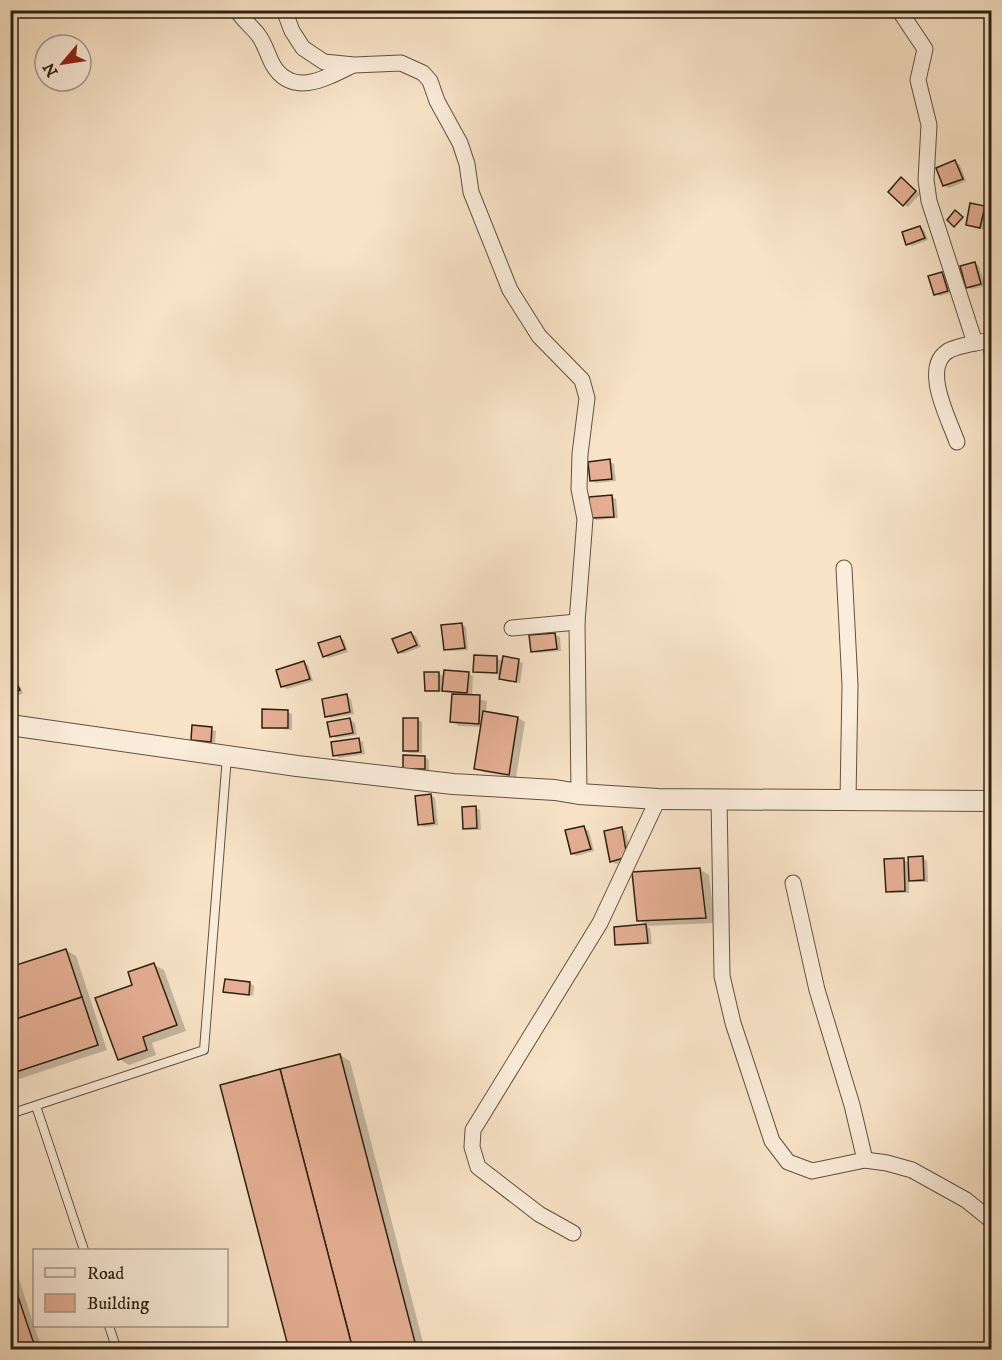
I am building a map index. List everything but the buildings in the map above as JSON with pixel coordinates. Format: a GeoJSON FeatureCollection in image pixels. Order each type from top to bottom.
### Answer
{"type":"FeatureCollection","features":[{"type":"Feature","properties":{"kind":"street"},"geometry":{"type":"LineString","coordinates":[[237,10],[243,20],[259,36],[274,67],[286,81],[300,85],[354,65],[373,62],[401,63],[423,73],[430,81],[437,101],[460,143],[467,164],[471,192],[510,290],[539,336],[582,380],[587,398],[580,454],[579,489],[585,529],[577,622],[579,794]]}},
{"type":"Feature","properties":{"kind":"street"},"geometry":{"type":"LineString","coordinates":[[284,10],[292,31],[303,48],[324,62],[354,65]]}},
{"type":"Feature","properties":{"kind":"street"},"geometry":{"type":"LineString","coordinates":[[899,10],[925,50],[918,80],[929,125],[926,180],[929,201],[975,343]]}},
{"type":"Feature","properties":{"kind":"street"},"geometry":{"type":"LineString","coordinates":[[957,442],[940,395],[935,374],[936,363],[950,350],[992,340]]}},
{"type":"Feature","properties":{"kind":"street"},"geometry":{"type":"LineString","coordinates":[[844,568],[847,590],[845,638],[850,685],[848,799]]}},
{"type":"Feature","properties":{"kind":"street"},"geometry":{"type":"LineString","coordinates":[[512,628],[577,622]]}},
{"type":"Feature","properties":{"kind":"street"},"geometry":{"type":"LineString","coordinates":[[10,725],[227,754],[297,766],[442,783],[555,790],[579,794],[658,799],[992,801]]}},
{"type":"Feature","properties":{"kind":"street"},"geometry":{"type":"LineString","coordinates":[[719,798],[722,976],[733,1023],[772,1141],[788,1162],[812,1171],[865,1160],[887,1162],[912,1170],[966,1200],[992,1221]]}},
{"type":"Feature","properties":{"kind":"street"},"geometry":{"type":"LineString","coordinates":[[573,1233],[539,1214],[478,1167],[472,1148],[472,1130],[600,923],[658,799]]}},
{"type":"Feature","properties":{"kind":"street"},"geometry":{"type":"LineString","coordinates":[[793,883],[817,990],[852,1105],[865,1160]]}},
{"type":"Feature","properties":{"kind":"lane"},"geometry":{"type":"LineString","coordinates":[[10,1114],[204,1050],[227,754]]}},
{"type":"Feature","properties":{"kind":"lane"},"geometry":{"type":"LineString","coordinates":[[36,1106],[83,1249]]}},
{"type":"Feature","properties":{"kind":"lane"},"geometry":{"type":"LineString","coordinates":[[109,1327],[117,1350]]}}]}
